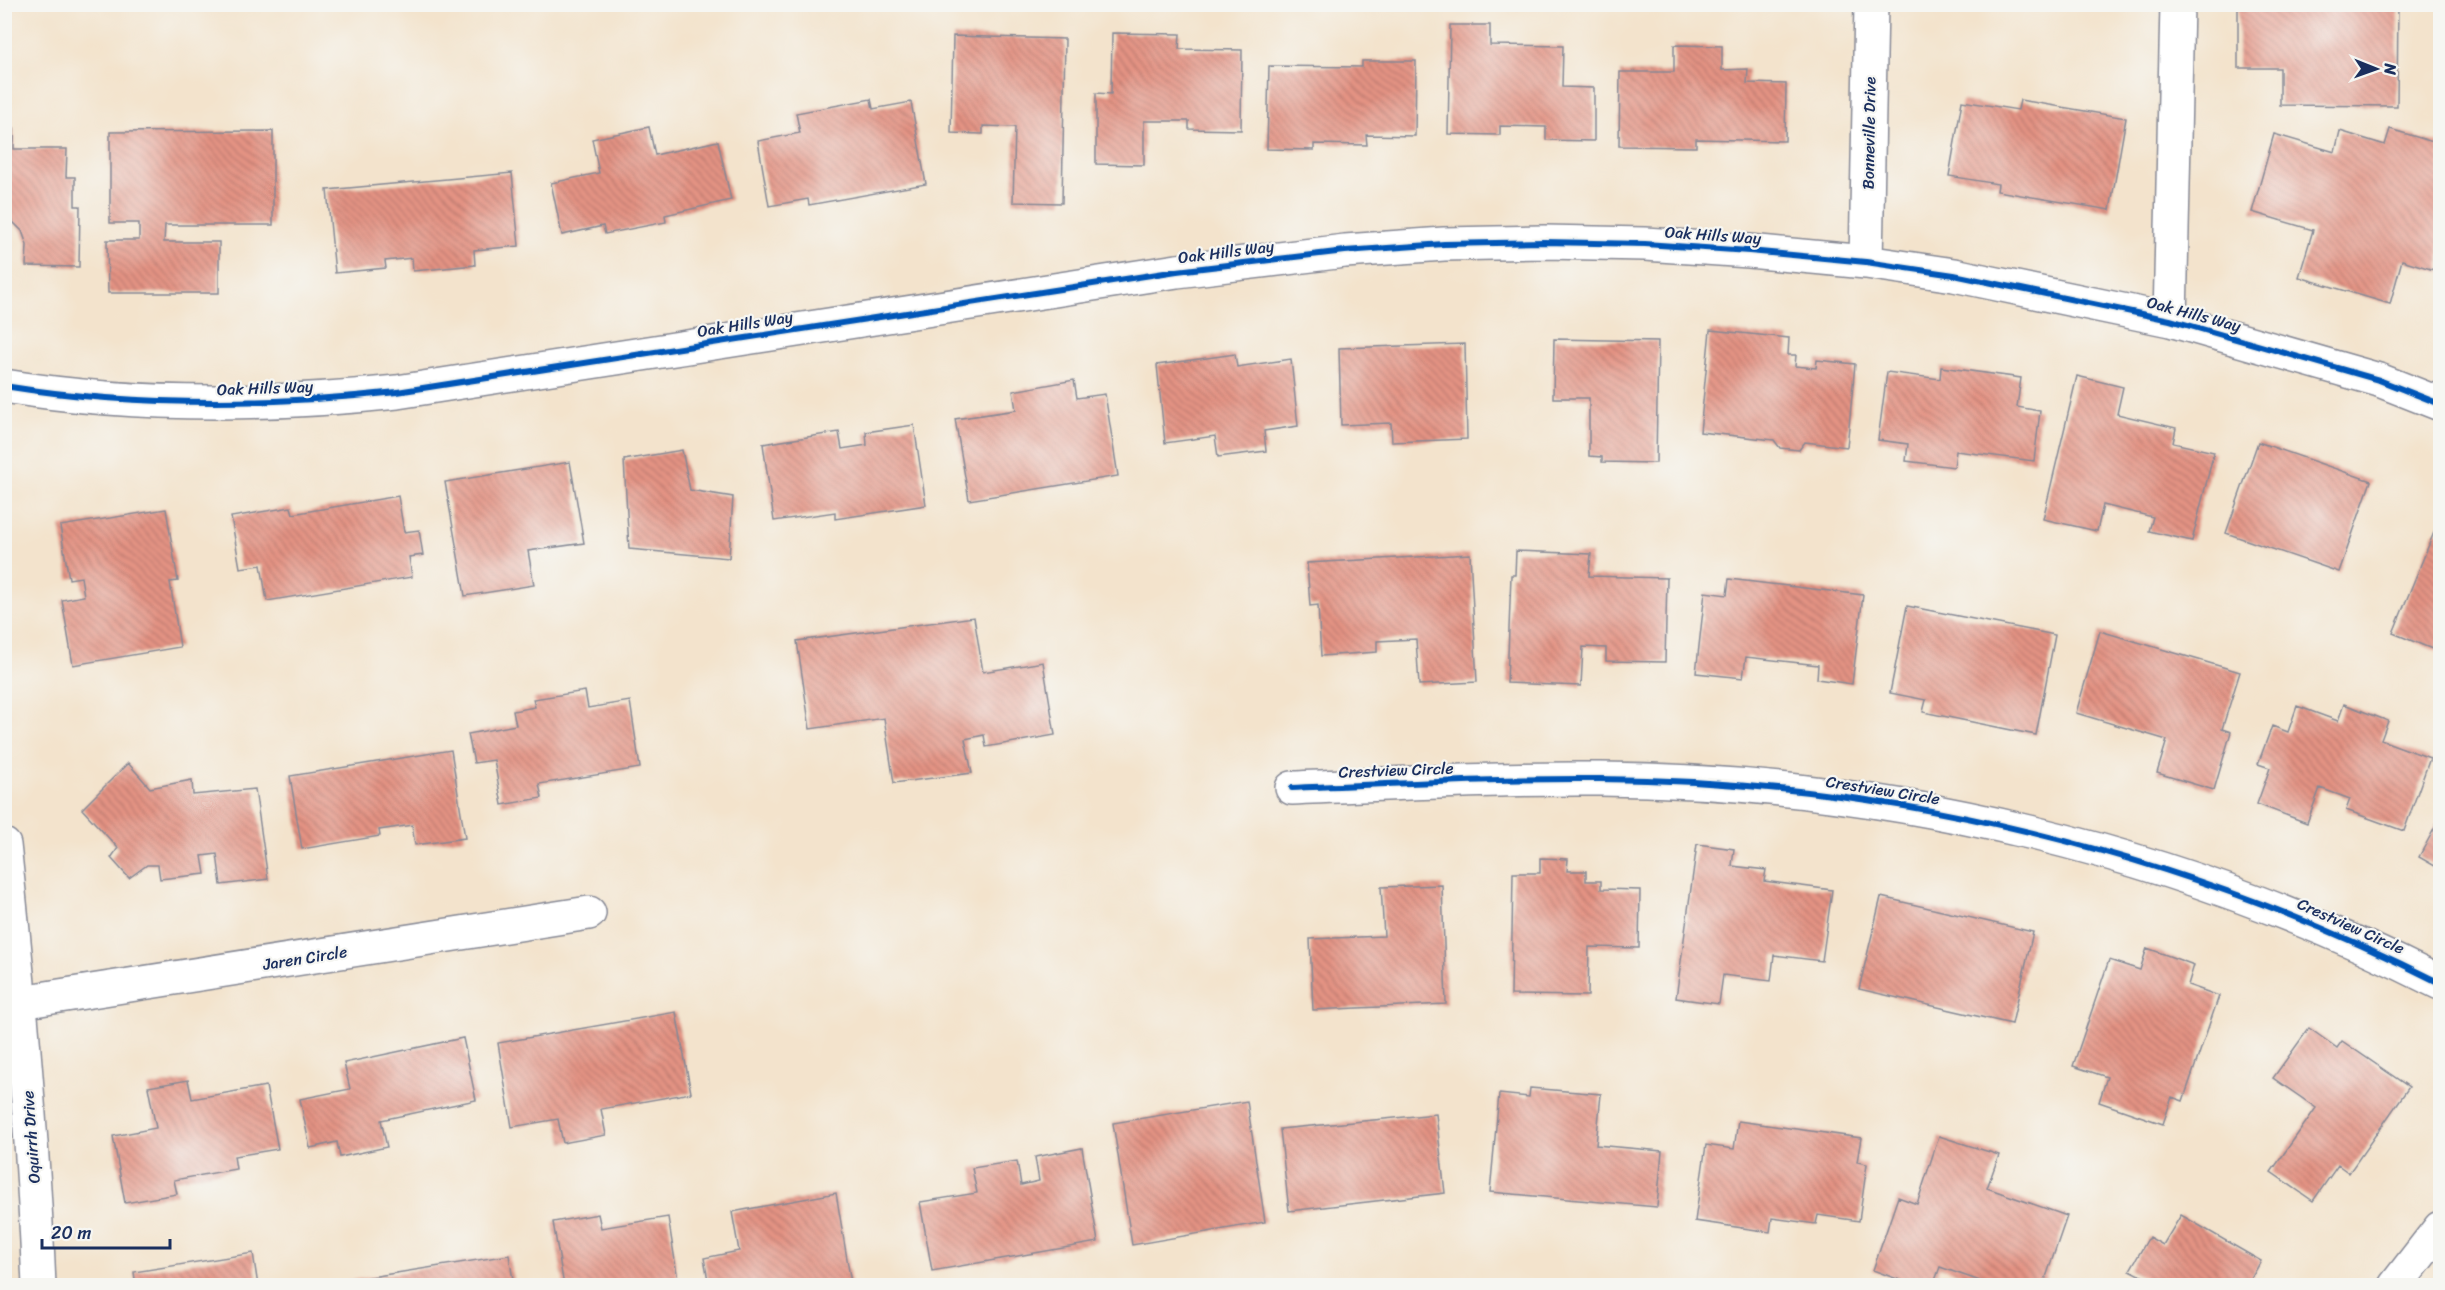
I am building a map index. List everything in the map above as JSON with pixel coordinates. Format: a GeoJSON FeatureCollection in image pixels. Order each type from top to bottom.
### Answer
{"type":"FeatureCollection","features":[{"type":"Feature","properties":{"kind":"street","name":"Bonneville Drive"},"geometry":{"type":"LineString","coordinates":[[1866,262],[1871,4]]}},
{"type":"Feature","properties":{"kind":"street","name":"Oak Hills Way"},"geometry":{"type":"LineString","coordinates":[[2170,320],[2177,4]]}},
{"type":"Feature","properties":{"kind":"street","name":"Oak Hills Way"},"geometry":{"type":"LineString","coordinates":[[4,386],[106,398],[187,403],[333,399],[397,392],[1177,271],[1345,250],[1444,244],[1544,242],[1645,244],[1866,262],[2030,290],[2170,320],[2379,380],[2440,404]]}},
{"type":"Feature","properties":{"kind":"street","name":"Crestview Circle"},"geometry":{"type":"LineString","coordinates":[[1292,788],[1602,779],[1701,783],[1800,791],[1907,806],[2004,825],[2099,850],[2203,883],[2301,918],[2393,958],[2440,982]]}},
{"type":"Feature","properties":{"kind":"street","name":"Oquirrh Drive"},"geometry":{"type":"LineString","coordinates":[[4,845],[21,1002],[34,1168],[39,1286]]}},
{"type":"Feature","properties":{"kind":"street","name":"Jaren Circle"},"geometry":{"type":"LineString","coordinates":[[21,1002],[589,913]]}},
{"type":"Feature","properties":{"kind":"street"},"geometry":{"type":"LineString","coordinates":[[2395,1286],[2440,1228]]}},
{"type":"Feature","properties":{"kind":"building"},"geometry":{"type":"Polygon","coordinates":[[[2238,4],[2398,4],[2397,106],[2280,105],[2280,68],[2238,68],[2238,4]]]}},
{"type":"Feature","properties":{"kind":"building"},"geometry":{"type":"Polygon","coordinates":[[[1450,25],[1490,25],[1490,45],[1563,46],[1562,87],[1594,88],[1594,141],[1546,140],[1546,127],[1500,126],[1500,135],[1448,134],[1450,25]]]}},
{"type":"Feature","properties":{"kind":"building"},"geometry":{"type":"Polygon","coordinates":[[[1112,33],[1180,34],[1179,49],[1242,50],[1241,130],[1189,129],[1189,121],[1144,121],[1144,165],[1096,164],[1096,93],[1111,94],[1112,33]]]}},
{"type":"Feature","properties":{"kind":"building"},"geometry":{"type":"Polygon","coordinates":[[[953,36],[1065,39],[1062,203],[1013,202],[1015,127],[983,126],[983,134],[951,133],[953,36]]]}},
{"type":"Feature","properties":{"kind":"building"},"geometry":{"type":"Polygon","coordinates":[[[1674,45],[1722,46],[1722,70],[1748,69],[1747,83],[1786,84],[1785,141],[1696,139],[1696,147],[1619,146],[1620,72],[1674,72],[1674,45]]]}},
{"type":"Feature","properties":{"kind":"building"},"geometry":{"type":"Polygon","coordinates":[[[1362,61],[1416,61],[1415,136],[1366,135],[1367,145],[1314,144],[1314,150],[1267,149],[1269,66],[1362,67],[1362,61]]]}},
{"type":"Feature","properties":{"kind":"building"},"geometry":{"type":"Polygon","coordinates":[[[871,99],[873,109],[911,102],[926,184],[809,205],[808,199],[769,206],[758,141],[800,133],[796,113],[871,99]]]}},
{"type":"Feature","properties":{"kind":"building"},"geometry":{"type":"Polygon","coordinates":[[[2020,100],[2126,118],[2110,210],[1997,191],[1998,184],[1949,176],[1962,101],[2018,110],[2020,100]]]}},
{"type":"Feature","properties":{"kind":"building"},"geometry":{"type":"Polygon","coordinates":[[[649,127],[655,155],[718,141],[731,200],[665,215],[666,222],[605,234],[603,226],[562,235],[551,183],[599,173],[592,139],[649,127]]]}},
{"type":"Feature","properties":{"kind":"building"},"geometry":{"type":"Polygon","coordinates":[[[4,128],[14,128],[14,149],[67,149],[66,177],[75,177],[75,206],[80,206],[79,267],[26,266],[27,245],[22,231],[12,221],[4,221],[4,128]]]}},
{"type":"Feature","properties":{"kind":"building"},"geometry":{"type":"Polygon","coordinates":[[[2390,129],[2440,144],[2440,272],[2402,260],[2390,304],[2299,277],[2313,230],[2252,212],[2274,134],[2335,152],[2340,131],[2385,145],[2390,129]]]}},
{"type":"Feature","properties":{"kind":"building"},"geometry":{"type":"Polygon","coordinates":[[[273,131],[273,225],[165,225],[164,242],[219,242],[219,293],[108,293],[107,240],[139,240],[139,223],[110,223],[110,132],[273,131]]]}},
{"type":"Feature","properties":{"kind":"building"},"geometry":{"type":"Polygon","coordinates":[[[512,173],[519,246],[474,250],[475,265],[413,271],[412,258],[385,261],[386,268],[335,273],[327,190],[512,173]]]}},
{"type":"Feature","properties":{"kind":"building"},"geometry":{"type":"Polygon","coordinates":[[[1710,330],[1789,338],[1788,355],[1796,355],[1795,366],[1816,368],[1817,360],[1855,364],[1847,447],[1805,442],[1799,450],[1780,448],[1774,440],[1700,432],[1710,330]]]}},
{"type":"Feature","properties":{"kind":"building"},"geometry":{"type":"Polygon","coordinates":[[[1554,339],[1658,341],[1656,463],[1602,462],[1602,457],[1589,456],[1589,398],[1553,398],[1554,339]]]}},
{"type":"Feature","properties":{"kind":"building"},"geometry":{"type":"Polygon","coordinates":[[[1465,344],[1467,439],[1392,442],[1391,423],[1341,425],[1339,348],[1465,344]]]}},
{"type":"Feature","properties":{"kind":"building"},"geometry":{"type":"Polygon","coordinates":[[[1235,354],[1237,367],[1291,359],[1298,426],[1264,431],[1266,451],[1218,457],[1215,436],[1165,443],[1157,365],[1235,354]]]}},
{"type":"Feature","properties":{"kind":"building"},"geometry":{"type":"Polygon","coordinates":[[[1941,367],[2021,378],[2017,407],[2040,411],[2034,461],[1956,451],[1954,467],[1906,461],[1908,444],[1878,440],[1887,372],[1940,379],[1941,367]]]}},
{"type":"Feature","properties":{"kind":"building"},"geometry":{"type":"Polygon","coordinates":[[[2077,376],[2123,387],[2117,414],[2176,428],[2173,443],[2214,452],[2192,541],[2149,531],[2153,517],[2103,505],[2097,531],[2043,519],[2077,376]]]}},
{"type":"Feature","properties":{"kind":"building"},"geometry":{"type":"Polygon","coordinates":[[[1074,380],[1077,398],[1105,394],[1118,476],[969,500],[955,419],[1016,410],[1013,391],[1074,380]]]}},
{"type":"Feature","properties":{"kind":"building"},"geometry":{"type":"Polygon","coordinates":[[[914,425],[926,505],[835,519],[835,512],[774,521],[763,444],[839,432],[842,449],[867,445],[866,432],[914,425]]]}},
{"type":"Feature","properties":{"kind":"building"},"geometry":{"type":"Polygon","coordinates":[[[2258,442],[2371,481],[2339,572],[2226,533],[2258,442]]]}},
{"type":"Feature","properties":{"kind":"building"},"geometry":{"type":"Polygon","coordinates":[[[682,450],[690,490],[733,497],[729,558],[629,549],[624,460],[682,450]]]}},
{"type":"Feature","properties":{"kind":"building"},"geometry":{"type":"Polygon","coordinates":[[[570,462],[584,543],[528,551],[534,585],[465,596],[445,482],[570,462]]]}},
{"type":"Feature","properties":{"kind":"building"},"geometry":{"type":"Polygon","coordinates":[[[398,496],[404,532],[419,530],[423,555],[409,557],[412,577],[267,601],[261,565],[240,568],[231,517],[291,507],[293,514],[398,496]]]}},
{"type":"Feature","properties":{"kind":"building"},"geometry":{"type":"Polygon","coordinates":[[[166,509],[178,581],[170,582],[180,647],[73,665],[62,600],[84,596],[81,577],[69,579],[60,526],[166,509]]]}},
{"type":"Feature","properties":{"kind":"building"},"geometry":{"type":"Polygon","coordinates":[[[2435,530],[2440,532],[2440,642],[2437,651],[2393,633],[2435,530]]]}},
{"type":"Feature","properties":{"kind":"building"},"geometry":{"type":"Polygon","coordinates":[[[1516,551],[1591,554],[1589,576],[1667,578],[1665,662],[1606,661],[1606,648],[1583,647],[1581,686],[1507,683],[1511,575],[1515,575],[1516,551]]]}},
{"type":"Feature","properties":{"kind":"building"},"geometry":{"type":"Polygon","coordinates":[[[1470,554],[1477,682],[1419,685],[1416,639],[1377,641],[1377,652],[1321,656],[1318,605],[1310,606],[1307,563],[1470,554]]]}},
{"type":"Feature","properties":{"kind":"building"},"geometry":{"type":"Polygon","coordinates":[[[1729,579],[1863,595],[1852,684],[1817,679],[1818,665],[1746,657],[1743,678],[1696,673],[1705,592],[1727,595],[1729,579]]]}},
{"type":"Feature","properties":{"kind":"building"},"geometry":{"type":"Polygon","coordinates":[[[1907,606],[2055,635],[2036,735],[1923,712],[1926,700],[1890,693],[1907,606]]]}},
{"type":"Feature","properties":{"kind":"building"},"geometry":{"type":"Polygon","coordinates":[[[974,617],[983,672],[1043,662],[1055,735],[986,747],[984,735],[965,739],[972,773],[894,783],[884,718],[810,729],[797,641],[974,617]]]}},
{"type":"Feature","properties":{"kind":"building"},"geometry":{"type":"Polygon","coordinates":[[[2100,631],[2240,672],[2222,729],[2231,732],[2214,790],[2157,773],[2167,740],[2076,713],[2100,631]]]}},
{"type":"Feature","properties":{"kind":"building"},"geometry":{"type":"Polygon","coordinates":[[[585,691],[588,708],[630,701],[640,768],[539,784],[542,798],[502,805],[494,760],[474,763],[468,734],[516,725],[513,711],[535,707],[533,699],[585,691]]]}},
{"type":"Feature","properties":{"kind":"building"},"geometry":{"type":"Polygon","coordinates":[[[2344,704],[2388,721],[2381,740],[2430,758],[2404,831],[2346,810],[2350,799],[2320,788],[2307,823],[2257,804],[2270,768],[2258,764],[2272,726],[2288,732],[2297,706],[2338,721],[2344,704]]]}},
{"type":"Feature","properties":{"kind":"building"},"geometry":{"type":"Polygon","coordinates":[[[451,750],[465,838],[415,845],[412,825],[379,830],[380,836],[302,849],[290,776],[451,750]]]}},
{"type":"Feature","properties":{"kind":"building"},"geometry":{"type":"Polygon","coordinates":[[[128,763],[150,788],[192,780],[193,795],[255,789],[268,879],[221,885],[217,854],[202,856],[205,874],[160,879],[158,865],[147,865],[129,878],[111,858],[118,848],[82,809],[128,763]]]}},
{"type":"Feature","properties":{"kind":"building"},"geometry":{"type":"Polygon","coordinates":[[[2440,818],[2440,869],[2419,857],[2440,818]]]}},
{"type":"Feature","properties":{"kind":"building"},"geometry":{"type":"Polygon","coordinates":[[[1697,844],[1734,849],[1732,866],[1766,870],[1764,881],[1832,890],[1822,961],[1774,955],[1771,981],[1723,975],[1719,1004],[1676,998],[1697,844]]]}},
{"type":"Feature","properties":{"kind":"building"},"geometry":{"type":"Polygon","coordinates":[[[1540,858],[1568,859],[1567,871],[1586,871],[1586,881],[1601,881],[1601,889],[1640,890],[1639,948],[1589,947],[1588,996],[1511,995],[1513,873],[1540,873],[1540,858]]]}},
{"type":"Feature","properties":{"kind":"building"},"geometry":{"type":"Polygon","coordinates":[[[1442,885],[1446,1004],[1313,1010],[1310,939],[1384,936],[1381,887],[1442,885]]]}},
{"type":"Feature","properties":{"kind":"building"},"geometry":{"type":"Polygon","coordinates":[[[1881,897],[2033,932],[2012,1024],[1859,989],[1881,897]]]}},
{"type":"Feature","properties":{"kind":"building"},"geometry":{"type":"Polygon","coordinates":[[[2147,948],[2194,965],[2188,985],[2219,996],[2183,1101],[2172,1097],[2163,1124],[2099,1102],[2107,1077],[2073,1066],[2109,960],[2140,970],[2147,948]]]}},
{"type":"Feature","properties":{"kind":"building"},"geometry":{"type":"Polygon","coordinates":[[[676,1012],[691,1093],[601,1109],[606,1135],[563,1143],[558,1119],[512,1127],[498,1043],[676,1012]]]}},
{"type":"Feature","properties":{"kind":"building"},"geometry":{"type":"Polygon","coordinates":[[[2309,1028],[2337,1048],[2342,1041],[2409,1087],[2349,1173],[2338,1165],[2313,1201],[2271,1172],[2316,1108],[2273,1078],[2309,1028]]]}},
{"type":"Feature","properties":{"kind":"building"},"geometry":{"type":"Polygon","coordinates":[[[463,1038],[476,1100],[381,1120],[387,1147],[340,1157],[337,1142],[310,1148],[300,1099],[350,1089],[344,1063],[463,1038]]]}},
{"type":"Feature","properties":{"kind":"building"},"geometry":{"type":"Polygon","coordinates":[[[188,1080],[192,1099],[266,1086],[278,1149],[234,1156],[236,1169],[174,1180],[177,1194],[125,1203],[113,1136],[156,1128],[148,1087],[188,1080]]]}},
{"type":"Feature","properties":{"kind":"building"},"geometry":{"type":"Polygon","coordinates":[[[1530,1088],[1601,1094],[1596,1145],[1662,1151],[1657,1207],[1490,1192],[1499,1094],[1529,1097],[1530,1088]]]}},
{"type":"Feature","properties":{"kind":"building"},"geometry":{"type":"Polygon","coordinates":[[[1247,1101],[1265,1222],[1132,1245],[1113,1123],[1247,1101]]]}},
{"type":"Feature","properties":{"kind":"building"},"geometry":{"type":"Polygon","coordinates":[[[1436,1114],[1445,1193],[1289,1211],[1280,1129],[1436,1114]]]}},
{"type":"Feature","properties":{"kind":"building"},"geometry":{"type":"Polygon","coordinates":[[[1738,1121],[1861,1138],[1857,1162],[1867,1164],[1859,1221],[1818,1215],[1816,1224],[1772,1218],[1770,1232],[1695,1221],[1706,1145],[1734,1149],[1738,1121]]]}},
{"type":"Feature","properties":{"kind":"building"},"geometry":{"type":"Polygon","coordinates":[[[1939,1136],[1999,1155],[1987,1188],[2067,1216],[2043,1286],[1986,1286],[1986,1283],[1940,1267],[1933,1286],[1916,1286],[1873,1270],[1898,1197],[1917,1204],[1939,1136]]]}},
{"type":"Feature","properties":{"kind":"building"},"geometry":{"type":"Polygon","coordinates":[[[1082,1148],[1098,1242],[932,1271],[920,1202],[977,1193],[972,1168],[1017,1161],[1021,1185],[1039,1181],[1035,1157],[1082,1148]]]}},
{"type":"Feature","properties":{"kind":"building"},"geometry":{"type":"Polygon","coordinates":[[[836,1193],[851,1283],[830,1286],[709,1286],[704,1258],[739,1251],[732,1212],[836,1193]]]}},
{"type":"Feature","properties":{"kind":"building"},"geometry":{"type":"Polygon","coordinates":[[[598,1214],[601,1228],[668,1217],[679,1286],[564,1286],[553,1222],[598,1214]]]}},
{"type":"Feature","properties":{"kind":"building"},"geometry":{"type":"Polygon","coordinates":[[[2181,1215],[2261,1261],[2247,1286],[2139,1286],[2144,1277],[2130,1270],[2149,1237],[2163,1245],[2181,1215]]]}},
{"type":"Feature","properties":{"kind":"building"},"geometry":{"type":"Polygon","coordinates":[[[253,1253],[258,1286],[136,1286],[134,1272],[253,1253]]]}},
{"type":"Feature","properties":{"kind":"building"},"geometry":{"type":"Polygon","coordinates":[[[509,1255],[514,1286],[346,1286],[346,1281],[509,1255]]]}},
{"type":"Feature","properties":{"kind":"cycle path"},"geometry":{"type":"LineString","coordinates":[[4,386],[53,393],[151,401],[250,402],[348,397],[397,392],[1177,271],[1345,251],[1444,244],[1544,242],[1645,244],[1749,251],[1866,262],[1954,275],[2170,320],[2379,380],[2440,404]]}},
{"type":"Feature","properties":{"kind":"cycle path"},"geometry":{"type":"LineString","coordinates":[[1292,788],[1485,780],[1600,779],[1709,783],[1817,793],[1925,810],[2032,833],[2137,861],[2241,896],[2342,937],[2440,983]]}}]}
